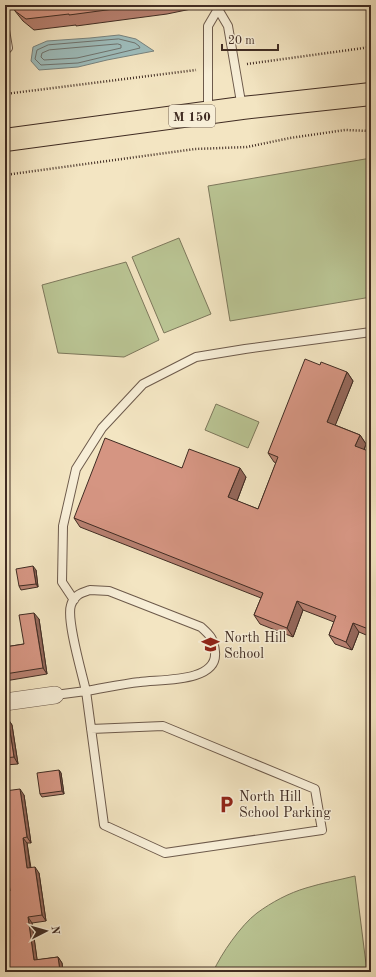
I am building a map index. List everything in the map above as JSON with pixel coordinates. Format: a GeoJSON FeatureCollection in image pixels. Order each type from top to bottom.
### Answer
{"type":"FeatureCollection","features":[{"type":"Feature","properties":{"kind":"main road","name":"M 150"},"geometry":{"type":"LineString","coordinates":[[9,140],[208,114],[242,108],[371,94]]}},
{"type":"Feature","properties":{"kind":"street"},"geometry":{"type":"LineString","coordinates":[[5,702],[55,695]]}},
{"type":"Feature","properties":{"kind":"lane"},"geometry":{"type":"LineString","coordinates":[[218,7],[228,26],[242,108]]}},
{"type":"Feature","properties":{"kind":"lane"},"geometry":{"type":"LineString","coordinates":[[208,114],[208,26],[218,7]]}},
{"type":"Feature","properties":{"kind":"lane"},"geometry":{"type":"LineString","coordinates":[[5,30],[8,48],[5,50]]}},
{"type":"Feature","properties":{"kind":"lane"},"geometry":{"type":"LineString","coordinates":[[74,600],[62,582],[62,526],[76,469],[102,428],[143,384],[196,358],[245,349],[371,332]]}},
{"type":"Feature","properties":{"kind":"lane"},"geometry":{"type":"LineString","coordinates":[[55,695],[86,691],[142,682],[185,678],[200,674],[212,665],[215,656],[214,641],[201,627],[109,591],[90,590],[78,594],[71,604],[70,620],[86,691],[91,729],[104,826],[165,853],[322,830],[315,789],[163,726],[91,729]]}},
{"type":"Feature","properties":{"kind":"path"},"geometry":{"type":"LineString","coordinates":[[235,66],[371,47]]}},
{"type":"Feature","properties":{"kind":"path"},"geometry":{"type":"LineString","coordinates":[[5,94],[208,69]]}},
{"type":"Feature","properties":{"kind":"path"},"geometry":{"type":"LineString","coordinates":[[5,175],[195,149],[247,147],[290,138],[345,130],[371,131]]}},
{"type":"Feature","properties":{"kind":"green space"},"geometry":{"type":"Polygon","coordinates":[[[371,158],[371,297],[230,321],[208,186],[371,158]]]}},
{"type":"Feature","properties":{"kind":"green space"},"geometry":{"type":"Polygon","coordinates":[[[179,238],[211,314],[164,333],[132,257],[179,238]]]}},
{"type":"Feature","properties":{"kind":"green space"},"geometry":{"type":"Polygon","coordinates":[[[126,262],[159,340],[124,357],[58,353],[42,285],[126,262]]]}},
{"type":"Feature","properties":{"kind":"green space"},"geometry":{"type":"Polygon","coordinates":[[[216,404],[259,422],[248,448],[205,430],[216,404]]]}},
{"type":"Feature","properties":{"kind":"green space"},"geometry":{"type":"Polygon","coordinates":[[[355,876],[367,972],[213,972],[238,932],[257,913],[293,892],[355,876]]]}},
{"type":"Feature","properties":{"kind":"water"},"geometry":{"type":"Polygon","coordinates":[[[119,35],[136,39],[154,51],[78,67],[39,70],[31,61],[33,47],[47,41],[119,35]]]}},
{"type":"Feature","properties":{"kind":"building"},"geometry":{"type":"Polygon","coordinates":[[[14,5],[144,5],[26,19],[15,11],[14,5]]]}},
{"type":"Feature","properties":{"kind":"building"},"geometry":{"type":"Polygon","coordinates":[[[305,359],[320,365],[321,362],[347,372],[327,422],[360,435],[355,446],[371,452],[371,630],[353,623],[346,642],[329,635],[336,616],[297,601],[287,628],[254,615],[263,593],[74,518],[105,438],[182,468],[189,449],[240,468],[228,497],[258,509],[278,457],[268,453],[305,359]]]}},
{"type":"Feature","properties":{"kind":"building"},"geometry":{"type":"Polygon","coordinates":[[[33,566],[36,584],[19,586],[16,569],[33,566]]]}},
{"type":"Feature","properties":{"kind":"building"},"geometry":{"type":"Polygon","coordinates":[[[34,613],[43,668],[5,674],[5,647],[24,644],[19,615],[34,613]]]}},
{"type":"Feature","properties":{"kind":"building"},"geometry":{"type":"Polygon","coordinates":[[[5,719],[8,719],[14,757],[5,758],[5,719]]]}},
{"type":"Feature","properties":{"kind":"building"},"geometry":{"type":"Polygon","coordinates":[[[59,770],[62,791],[40,794],[37,773],[59,770]]]}},
{"type":"Feature","properties":{"kind":"building"},"geometry":{"type":"Polygon","coordinates":[[[20,789],[27,837],[23,838],[27,868],[35,867],[42,915],[28,917],[34,960],[58,957],[60,971],[9,972],[5,944],[5,892],[10,891],[6,860],[5,861],[5,791],[20,789]]]}},
{"type":"Feature","properties":{"kind":"place","name":"North Hill School"},"geometry":{"type":"Point","coordinates":[211,645]}},
{"type":"Feature","properties":{"kind":"place","name":"North Hill School Parking"},"geometry":{"type":"Point","coordinates":[226,804]}}]}
